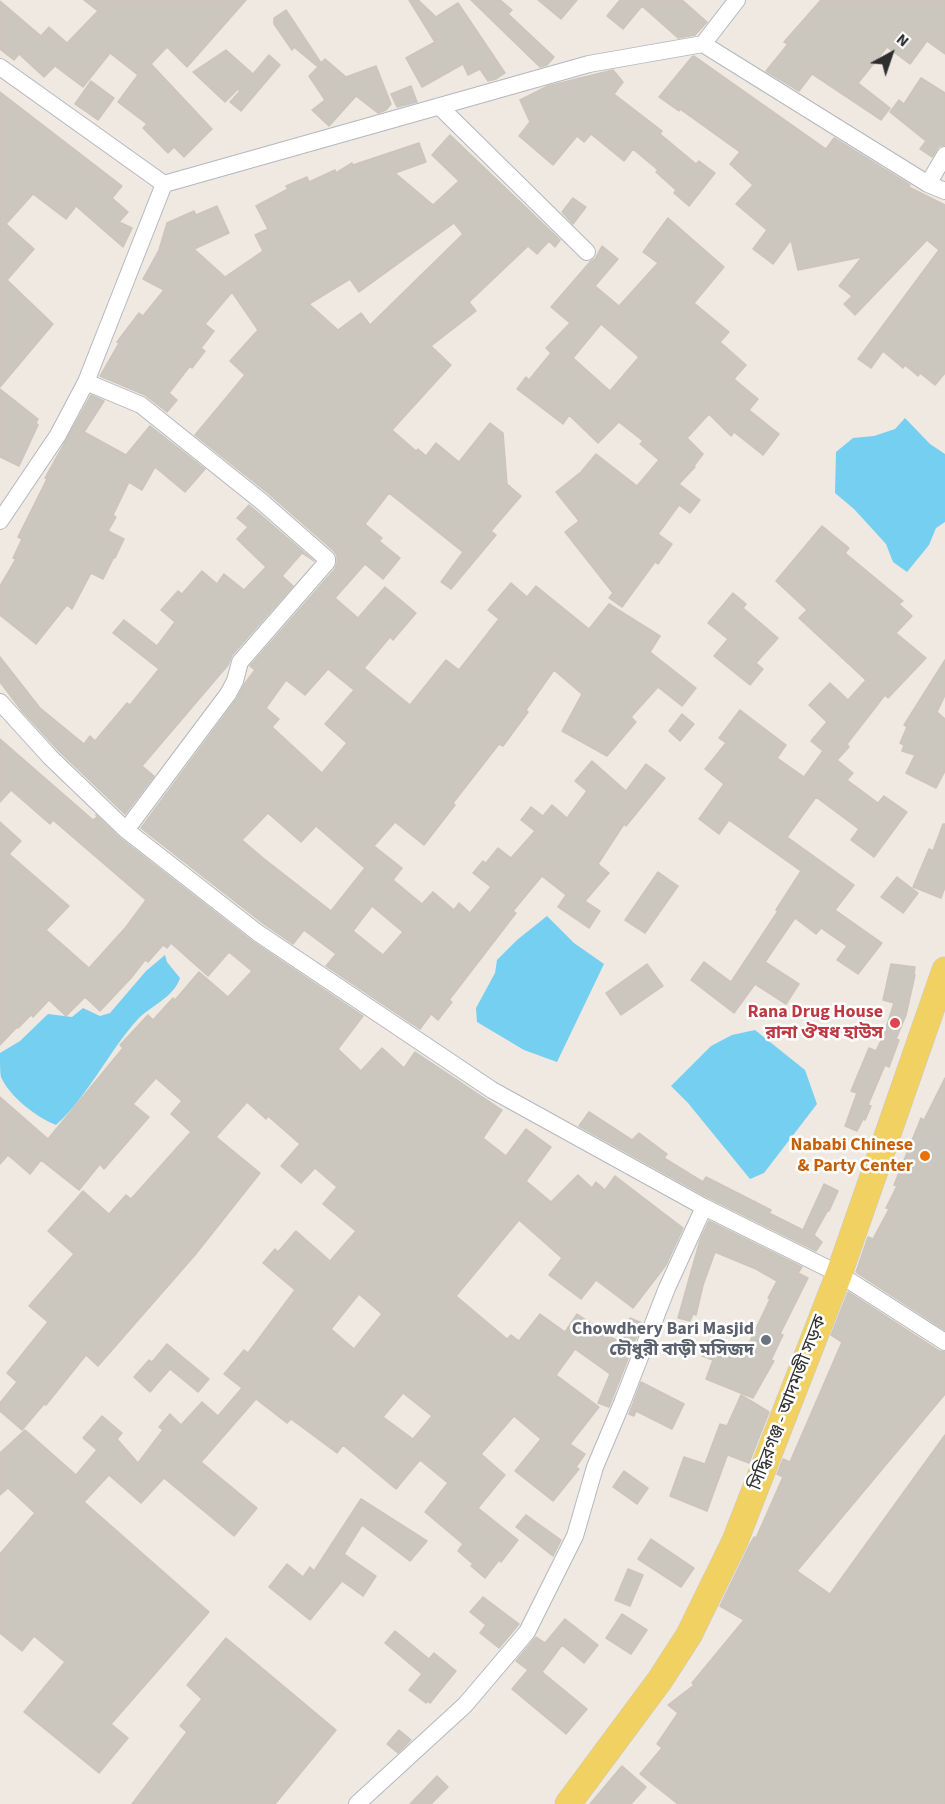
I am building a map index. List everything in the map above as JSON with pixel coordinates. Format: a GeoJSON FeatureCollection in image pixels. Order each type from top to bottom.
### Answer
{"type":"FeatureCollection","features":[{"type":"Feature","properties":{"kind":"main road","name":"সিদ্ধিরগঞ্জ - আদমজী সড়ক"},"geometry":{"type":"LineString","coordinates":[[568,1804],[660,1680],[689,1635],[735,1541],[839,1274],[945,970]]}},
{"type":"Feature","properties":{"kind":"street"},"geometry":{"type":"LineString","coordinates":[[703,44],[737,0]]}},
{"type":"Feature","properties":{"kind":"street"},"geometry":{"type":"LineString","coordinates":[[164,184],[589,64],[703,44],[928,184],[945,191]]}},
{"type":"Feature","properties":{"kind":"street"},"geometry":{"type":"LineString","coordinates":[[0,67],[164,184]]}},
{"type":"Feature","properties":{"kind":"street"},"geometry":{"type":"LineString","coordinates":[[439,106],[587,252]]}},
{"type":"Feature","properties":{"kind":"street"},"geometry":{"type":"LineString","coordinates":[[928,184],[945,155]]}},
{"type":"Feature","properties":{"kind":"street"},"geometry":{"type":"LineString","coordinates":[[0,521],[58,435],[86,382],[164,184]]}},
{"type":"Feature","properties":{"kind":"street"},"geometry":{"type":"LineString","coordinates":[[86,382],[141,405],[261,501],[327,559],[327,562],[240,662],[235,681],[228,694],[126,830]]}},
{"type":"Feature","properties":{"kind":"street"},"geometry":{"type":"LineString","coordinates":[[0,702],[51,758],[126,830],[258,933],[492,1090],[704,1207],[839,1274],[945,1342]]}},
{"type":"Feature","properties":{"kind":"street"},"geometry":{"type":"LineString","coordinates":[[357,1804],[465,1706],[527,1632],[575,1536],[595,1467],[667,1288],[704,1207]]}},
{"type":"Feature","properties":{"kind":"water"},"geometry":{"type":"Polygon","coordinates":[[[905,418],[930,444],[945,454],[945,522],[936,528],[929,545],[907,572],[893,562],[886,544],[854,509],[835,493],[836,452],[853,438],[874,436],[895,429],[905,418]]]}},
{"type":"Feature","properties":{"kind":"water"},"geometry":{"type":"Polygon","coordinates":[[[547,916],[574,943],[604,964],[557,1062],[524,1050],[477,1022],[476,1008],[495,973],[497,960],[517,940],[547,916]]]}},
{"type":"Feature","properties":{"kind":"water"},"geometry":{"type":"Polygon","coordinates":[[[165,955],[167,962],[180,978],[177,985],[168,996],[138,1019],[79,1100],[56,1125],[32,1112],[17,1099],[1,1077],[0,1053],[20,1041],[48,1014],[72,1017],[83,1008],[100,1016],[110,1013],[146,971],[165,955]]]}},
{"type":"Feature","properties":{"kind":"water"},"geometry":{"type":"Polygon","coordinates":[[[755,1030],[805,1070],[817,1104],[764,1173],[750,1179],[688,1103],[671,1086],[711,1046],[732,1035],[755,1030]]]}},
{"type":"Feature","properties":{"kind":"building"},"geometry":{"type":"Polygon","coordinates":[[[84,0],[246,0],[187,67],[167,47],[151,64],[212,129],[184,157],[174,147],[168,153],[143,128],[147,124],[118,102],[138,75],[110,53],[83,87],[55,66],[44,77],[19,54],[14,60],[0,49],[0,1],[41,36],[49,27],[67,43],[98,11],[84,0]]]}},
{"type":"Feature","properties":{"kind":"building"},"geometry":{"type":"Polygon","coordinates":[[[409,0],[418,0],[436,17],[458,3],[505,73],[488,81],[480,69],[468,75],[463,64],[422,87],[406,58],[435,42],[409,0]]]}},
{"type":"Feature","properties":{"kind":"building"},"geometry":{"type":"Polygon","coordinates":[[[471,0],[500,0],[512,10],[508,14],[554,57],[547,65],[540,67],[471,0]]]}},
{"type":"Feature","properties":{"kind":"building"},"geometry":{"type":"Polygon","coordinates":[[[538,0],[577,0],[561,19],[538,0]]]}},
{"type":"Feature","properties":{"kind":"building"},"geometry":{"type":"Polygon","coordinates":[[[620,0],[682,0],[707,22],[695,35],[678,38],[642,6],[623,29],[607,16],[620,0]]]}},
{"type":"Feature","properties":{"kind":"building"},"geometry":{"type":"Polygon","coordinates":[[[821,0],[945,0],[945,54],[927,41],[910,64],[887,47],[858,83],[890,108],[881,120],[812,74],[799,91],[766,71],[788,44],[784,42],[821,0]]]}},
{"type":"Feature","properties":{"kind":"building"},"geometry":{"type":"Polygon","coordinates":[[[286,10],[321,63],[325,59],[346,77],[376,66],[391,104],[386,110],[378,113],[356,96],[329,126],[312,110],[325,100],[309,76],[318,67],[294,47],[292,50],[274,24],[274,18],[286,10]]]}},
{"type":"Feature","properties":{"kind":"building"},"geometry":{"type":"Polygon","coordinates":[[[226,50],[253,74],[269,55],[280,65],[241,111],[230,102],[240,91],[238,89],[225,102],[193,72],[226,50]]]}},
{"type":"Feature","properties":{"kind":"building"},"geometry":{"type":"Polygon","coordinates":[[[694,56],[826,149],[834,138],[910,185],[909,187],[945,205],[945,373],[935,385],[920,373],[918,376],[905,365],[903,368],[883,351],[871,368],[858,359],[939,250],[927,240],[855,315],[844,304],[852,296],[839,286],[862,257],[798,270],[791,240],[773,264],[753,249],[767,230],[736,204],[753,185],[730,164],[740,152],[680,109],[679,111],[659,97],[694,56]]]}},
{"type":"Feature","properties":{"kind":"building"},"geometry":{"type":"Polygon","coordinates":[[[613,70],[623,82],[614,94],[662,131],[660,134],[696,164],[699,161],[715,173],[689,206],[674,193],[676,190],[656,172],[658,170],[633,149],[624,161],[591,134],[584,142],[577,136],[553,165],[519,136],[530,122],[520,100],[548,86],[613,70]]]}},
{"type":"Feature","properties":{"kind":"building"},"geometry":{"type":"Polygon","coordinates":[[[921,78],[945,93],[945,145],[939,146],[932,157],[920,149],[926,141],[890,112],[899,100],[904,104],[921,78]]]}},
{"type":"Feature","properties":{"kind":"building"},"geometry":{"type":"Polygon","coordinates":[[[91,81],[114,98],[98,120],[75,104],[91,81]]]}},
{"type":"Feature","properties":{"kind":"building"},"geometry":{"type":"Polygon","coordinates":[[[411,86],[417,102],[397,107],[391,94],[411,86]]]}},
{"type":"Feature","properties":{"kind":"building"},"geometry":{"type":"Polygon","coordinates":[[[0,92],[122,186],[112,198],[128,212],[119,222],[132,228],[123,247],[76,206],[66,219],[33,194],[6,224],[34,249],[7,280],[53,324],[0,387],[0,92]]]}},
{"type":"Feature","properties":{"kind":"building"},"geometry":{"type":"Polygon","coordinates":[[[450,135],[560,240],[555,247],[549,241],[537,254],[528,246],[469,302],[476,311],[431,346],[451,365],[392,430],[416,451],[418,449],[426,456],[436,443],[459,462],[490,423],[503,433],[507,484],[521,496],[491,531],[496,535],[451,589],[441,582],[463,552],[389,493],[365,524],[382,538],[379,541],[400,558],[383,579],[365,564],[335,598],[358,618],[385,587],[416,613],[393,640],[390,637],[364,668],[410,705],[446,660],[459,670],[499,619],[488,610],[511,583],[527,597],[536,586],[589,629],[609,604],[660,636],[650,652],[696,688],[682,706],[658,687],[631,717],[636,722],[607,756],[562,731],[582,694],[554,670],[526,710],[528,712],[503,746],[499,744],[424,845],[395,822],[374,846],[402,868],[393,880],[422,904],[433,892],[454,910],[459,903],[470,913],[491,887],[473,873],[483,861],[486,863],[498,848],[511,858],[535,831],[521,820],[531,807],[543,816],[552,805],[567,818],[587,791],[575,781],[592,761],[626,791],[646,764],[665,778],[626,826],[624,824],[598,864],[609,873],[585,901],[600,911],[589,928],[558,907],[566,895],[542,876],[513,911],[516,913],[449,1000],[452,1002],[438,1020],[431,1014],[420,1029],[326,966],[336,954],[304,930],[293,944],[141,828],[236,700],[255,670],[250,666],[335,569],[337,563],[337,555],[334,551],[268,493],[195,435],[245,375],[230,361],[258,330],[232,292],[205,324],[214,331],[201,348],[205,351],[169,393],[177,400],[167,412],[145,395],[100,376],[119,343],[117,342],[139,313],[143,316],[164,290],[143,279],[159,250],[167,223],[194,211],[196,215],[217,206],[229,233],[194,249],[225,277],[263,251],[255,235],[268,229],[256,206],[288,189],[286,186],[307,177],[309,182],[335,170],[336,173],[352,163],[353,165],[419,143],[426,162],[395,173],[433,205],[459,181],[432,155],[450,135]],[[454,223],[359,292],[350,279],[309,304],[338,330],[361,313],[370,325],[463,234],[454,223]],[[328,669],[305,695],[286,680],[266,708],[279,719],[272,727],[322,773],[347,743],[325,724],[354,690],[328,669]],[[268,813],[242,840],[331,911],[365,868],[316,826],[301,842],[268,813]],[[372,906],[353,931],[383,955],[403,932],[372,906]]]}},
{"type":"Feature","properties":{"kind":"building"},"geometry":{"type":"Polygon","coordinates":[[[573,198],[586,207],[573,224],[562,212],[573,198]]]}},
{"type":"Feature","properties":{"kind":"building"},"geometry":{"type":"Polygon","coordinates":[[[668,218],[724,267],[694,303],[729,332],[720,342],[746,365],[734,379],[758,399],[749,410],[779,434],[763,455],[734,432],[731,436],[709,414],[687,438],[703,454],[695,467],[679,484],[700,500],[690,513],[679,505],[658,534],[672,544],[658,564],[655,562],[622,607],[609,598],[613,593],[565,532],[579,521],[556,492],[581,472],[596,454],[637,486],[659,460],[640,444],[643,441],[619,422],[598,443],[569,415],[563,424],[517,389],[526,377],[529,380],[551,353],[546,348],[570,323],[551,307],[595,259],[602,246],[618,259],[595,286],[619,306],[658,263],[643,252],[668,218]],[[601,324],[573,358],[610,391],[639,357],[601,324]]]}},
{"type":"Feature","properties":{"kind":"building"},"geometry":{"type":"Polygon","coordinates":[[[0,389],[38,419],[36,423],[38,425],[19,466],[0,457],[0,389]]]}},
{"type":"Feature","properties":{"kind":"building"},"geometry":{"type":"Polygon","coordinates":[[[91,395],[104,401],[84,432],[126,455],[150,426],[205,469],[185,492],[155,467],[142,490],[129,482],[113,515],[116,517],[108,531],[124,539],[103,579],[91,573],[72,609],[67,605],[36,644],[0,615],[0,586],[16,559],[13,558],[22,539],[18,537],[47,479],[45,478],[91,395]]]}},
{"type":"Feature","properties":{"kind":"building"},"geometry":{"type":"Polygon","coordinates":[[[249,505],[314,561],[302,553],[282,576],[293,586],[232,655],[228,665],[142,766],[154,776],[125,814],[59,751],[22,711],[0,682],[0,657],[40,708],[84,744],[90,736],[95,741],[127,703],[130,705],[159,669],[113,633],[124,620],[157,646],[175,622],[161,610],[178,591],[182,594],[202,571],[217,584],[224,574],[244,590],[266,567],[237,539],[248,527],[237,518],[249,505]]]}},
{"type":"Feature","properties":{"kind":"building"},"geometry":{"type":"Polygon","coordinates":[[[822,526],[849,548],[845,553],[903,601],[899,604],[912,616],[896,633],[926,658],[888,698],[885,695],[847,744],[849,747],[837,760],[853,773],[847,780],[878,803],[884,796],[907,812],[874,857],[851,840],[859,829],[816,797],[787,837],[854,885],[835,910],[882,943],[858,974],[837,960],[847,946],[821,928],[816,934],[795,918],[765,962],[799,984],[786,1004],[755,984],[734,1013],[691,980],[704,962],[731,982],[778,911],[776,910],[801,871],[729,820],[719,834],[699,819],[724,784],[705,769],[726,743],[719,738],[740,710],[786,745],[777,758],[804,777],[823,751],[811,741],[827,722],[809,705],[830,683],[848,700],[866,680],[799,618],[807,610],[776,581],[822,526]]]}},
{"type":"Feature","properties":{"kind":"building"},"geometry":{"type":"Polygon","coordinates":[[[733,593],[746,604],[743,608],[778,638],[756,663],[763,669],[750,685],[714,656],[728,639],[708,623],[733,593]]]}},
{"type":"Feature","properties":{"kind":"building"},"geometry":{"type":"Polygon","coordinates":[[[945,660],[945,695],[937,712],[945,719],[945,771],[936,788],[906,773],[915,755],[902,751],[904,745],[900,743],[907,727],[904,725],[945,660]]]}},
{"type":"Feature","properties":{"kind":"building"},"geometry":{"type":"Polygon","coordinates":[[[682,714],[694,724],[680,741],[669,731],[682,714]]]}},
{"type":"Feature","properties":{"kind":"building"},"geometry":{"type":"Polygon","coordinates":[[[0,739],[93,820],[97,817],[96,815],[120,838],[252,941],[363,1016],[338,1049],[361,1071],[382,1048],[404,1068],[415,1052],[502,1110],[483,1138],[506,1156],[526,1129],[551,1147],[526,1181],[551,1202],[578,1175],[592,1188],[596,1182],[605,1190],[615,1176],[683,1228],[666,1265],[633,1308],[596,1280],[581,1299],[549,1275],[562,1258],[519,1220],[456,1296],[507,1339],[511,1335],[519,1341],[540,1314],[565,1332],[577,1314],[619,1342],[630,1318],[642,1323],[609,1407],[598,1403],[610,1374],[575,1349],[556,1375],[599,1407],[570,1444],[585,1454],[576,1467],[579,1469],[553,1501],[515,1471],[541,1439],[514,1416],[481,1454],[505,1475],[478,1508],[518,1540],[485,1578],[458,1551],[463,1544],[425,1512],[448,1483],[420,1460],[396,1489],[343,1445],[337,1453],[291,1419],[287,1423],[256,1399],[201,1462],[257,1508],[234,1536],[164,1478],[141,1503],[109,1475],[84,1502],[209,1612],[111,1724],[128,1738],[99,1773],[24,1712],[65,1662],[34,1636],[22,1651],[0,1633],[0,1554],[35,1513],[8,1488],[0,1495],[0,1453],[25,1430],[76,1475],[97,1450],[83,1438],[102,1416],[122,1433],[117,1439],[138,1463],[163,1430],[159,1427],[170,1414],[181,1425],[202,1402],[218,1416],[242,1388],[224,1374],[244,1350],[248,1353],[295,1290],[263,1263],[275,1249],[278,1252],[296,1231],[330,1261],[356,1231],[323,1204],[337,1187],[315,1168],[301,1183],[281,1166],[300,1144],[268,1116],[266,1119],[247,1102],[216,1137],[260,1173],[195,1255],[98,1366],[86,1355],[46,1405],[44,1404],[22,1430],[0,1411],[0,1403],[17,1382],[7,1373],[48,1322],[29,1306],[74,1254],[48,1231],[83,1191],[109,1214],[126,1195],[131,1199],[191,1132],[171,1114],[182,1101],[156,1078],[133,1104],[149,1117],[104,1169],[100,1164],[79,1190],[41,1160],[30,1174],[8,1155],[0,1164],[0,1097],[48,1139],[123,1048],[120,1045],[148,1015],[153,1020],[173,998],[175,1000],[199,972],[228,997],[252,971],[229,952],[208,976],[171,943],[167,948],[163,945],[148,962],[145,960],[100,1011],[85,997],[66,1016],[49,1000],[0,1045],[0,822],[21,841],[9,854],[69,906],[46,930],[89,968],[126,927],[146,900],[53,820],[50,824],[11,790],[0,802],[0,739]],[[359,1294],[331,1329],[354,1349],[382,1314],[359,1294]],[[403,1393],[383,1417],[413,1439],[432,1416],[403,1393]]]}},
{"type":"Feature","properties":{"kind":"building"},"geometry":{"type":"Polygon","coordinates":[[[943,824],[945,824],[945,887],[941,898],[913,887],[929,849],[933,851],[943,824]]]}},
{"type":"Feature","properties":{"kind":"building"},"geometry":{"type":"Polygon","coordinates":[[[658,872],[678,886],[645,933],[625,920],[658,872]]]}},
{"type":"Feature","properties":{"kind":"building"},"geometry":{"type":"Polygon","coordinates":[[[897,877],[918,893],[903,913],[881,897],[897,877]]]}},
{"type":"Feature","properties":{"kind":"building"},"geometry":{"type":"Polygon","coordinates":[[[647,964],[663,986],[621,1015],[606,993],[647,964]]]}},
{"type":"Feature","properties":{"kind":"building"},"geometry":{"type":"Polygon","coordinates":[[[891,964],[915,967],[915,975],[906,1015],[896,1039],[899,1040],[889,1067],[885,1065],[868,1105],[871,1106],[857,1131],[845,1126],[857,1093],[851,1091],[869,1048],[876,1051],[894,1003],[883,1000],[891,964]]]}},
{"type":"Feature","properties":{"kind":"building"},"geometry":{"type":"Polygon","coordinates":[[[945,1078],[945,1330],[856,1272],[868,1237],[873,1239],[889,1209],[886,1208],[897,1186],[894,1185],[921,1118],[924,1120],[945,1078]]]}},
{"type":"Feature","properties":{"kind":"building"},"geometry":{"type":"Polygon","coordinates":[[[589,1112],[632,1140],[639,1133],[667,1154],[664,1158],[703,1182],[706,1177],[771,1210],[769,1213],[803,1230],[824,1184],[838,1191],[814,1235],[822,1242],[816,1251],[709,1198],[579,1126],[589,1112]]]}},
{"type":"Feature","properties":{"kind":"building"},"geometry":{"type":"Polygon","coordinates":[[[709,1221],[802,1267],[798,1273],[808,1278],[780,1334],[783,1335],[771,1360],[774,1361],[753,1398],[706,1379],[713,1360],[702,1356],[708,1341],[743,1356],[777,1281],[756,1269],[715,1252],[703,1285],[696,1315],[693,1314],[690,1321],[678,1318],[700,1240],[709,1221]]]}},
{"type":"Feature","properties":{"kind":"building"},"geometry":{"type":"Polygon","coordinates":[[[848,1292],[939,1351],[945,1352],[945,1394],[797,1571],[830,1594],[945,1435],[945,1804],[678,1804],[640,1774],[662,1748],[657,1744],[678,1713],[668,1705],[694,1685],[692,1683],[744,1620],[720,1606],[749,1546],[754,1537],[756,1538],[783,1477],[777,1474],[783,1459],[790,1462],[842,1342],[831,1335],[848,1292]]]}},
{"type":"Feature","properties":{"kind":"building"},"geometry":{"type":"Polygon","coordinates":[[[167,1344],[209,1379],[198,1392],[170,1369],[150,1392],[134,1377],[149,1360],[152,1362],[167,1344]]]}},
{"type":"Feature","properties":{"kind":"building"},"geometry":{"type":"Polygon","coordinates":[[[641,1382],[684,1404],[672,1429],[636,1411],[634,1416],[629,1414],[641,1382]]]}},
{"type":"Feature","properties":{"kind":"building"},"geometry":{"type":"Polygon","coordinates":[[[741,1395],[769,1412],[749,1463],[727,1456],[707,1511],[670,1496],[684,1457],[705,1464],[720,1424],[727,1426],[741,1395]]]}},
{"type":"Feature","properties":{"kind":"building"},"geometry":{"type":"Polygon","coordinates":[[[624,1471],[648,1488],[637,1504],[613,1487],[624,1471]]]}},
{"type":"Feature","properties":{"kind":"building"},"geometry":{"type":"Polygon","coordinates":[[[361,1499],[427,1541],[410,1561],[362,1525],[344,1554],[376,1576],[363,1596],[342,1581],[310,1620],[269,1587],[287,1564],[303,1577],[310,1567],[314,1571],[361,1499]]]}},
{"type":"Feature","properties":{"kind":"building"},"geometry":{"type":"Polygon","coordinates":[[[526,1515],[561,1540],[553,1556],[516,1527],[526,1515]]]}},
{"type":"Feature","properties":{"kind":"building"},"geometry":{"type":"Polygon","coordinates":[[[651,1539],[694,1568],[681,1587],[638,1559],[651,1539]]]}},
{"type":"Feature","properties":{"kind":"building"},"geometry":{"type":"Polygon","coordinates":[[[628,1569],[643,1575],[630,1606],[615,1600],[628,1569]]]}},
{"type":"Feature","properties":{"kind":"building"},"geometry":{"type":"Polygon","coordinates":[[[483,1597],[519,1624],[499,1648],[480,1633],[486,1625],[470,1612],[483,1597]]]}},
{"type":"Feature","properties":{"kind":"building"},"geometry":{"type":"Polygon","coordinates":[[[622,1614],[647,1630],[631,1654],[606,1638],[622,1614]]]}},
{"type":"Feature","properties":{"kind":"building"},"geometry":{"type":"Polygon","coordinates":[[[565,1619],[598,1645],[584,1663],[562,1645],[542,1672],[587,1709],[566,1734],[512,1689],[528,1670],[516,1661],[536,1637],[545,1643],[565,1619]]]}},
{"type":"Feature","properties":{"kind":"building"},"geometry":{"type":"Polygon","coordinates":[[[395,1631],[429,1659],[434,1653],[456,1671],[430,1703],[428,1701],[426,1703],[409,1690],[422,1674],[385,1643],[395,1631]]]}},
{"type":"Feature","properties":{"kind":"building"},"geometry":{"type":"Polygon","coordinates":[[[226,1638],[336,1730],[275,1804],[132,1804],[187,1732],[180,1726],[202,1699],[187,1685],[226,1638]]]}},
{"type":"Feature","properties":{"kind":"building"},"geometry":{"type":"Polygon","coordinates":[[[399,1730],[411,1740],[398,1753],[387,1744],[399,1730]]]}},
{"type":"Feature","properties":{"kind":"building"},"geometry":{"type":"Polygon","coordinates":[[[622,1766],[646,1787],[631,1804],[590,1804],[622,1766]]]}},
{"type":"Feature","properties":{"kind":"building"},"geometry":{"type":"Polygon","coordinates":[[[437,1776],[448,1787],[431,1804],[410,1804],[437,1776]]]}},
{"type":"Feature","properties":{"kind":"place","name":"Rana Drug House রানা ঔষধ হাউস"},"geometry":{"type":"Point","coordinates":[895,1023]}},
{"type":"Feature","properties":{"kind":"place","name":"Nababi Chinese & Party Center"},"geometry":{"type":"Point","coordinates":[925,1156]}},
{"type":"Feature","properties":{"kind":"place","name":"Chowdhery Bari Masjid চৌধুরী বাড়ী মসিজদ"},"geometry":{"type":"Point","coordinates":[766,1340]}}]}
